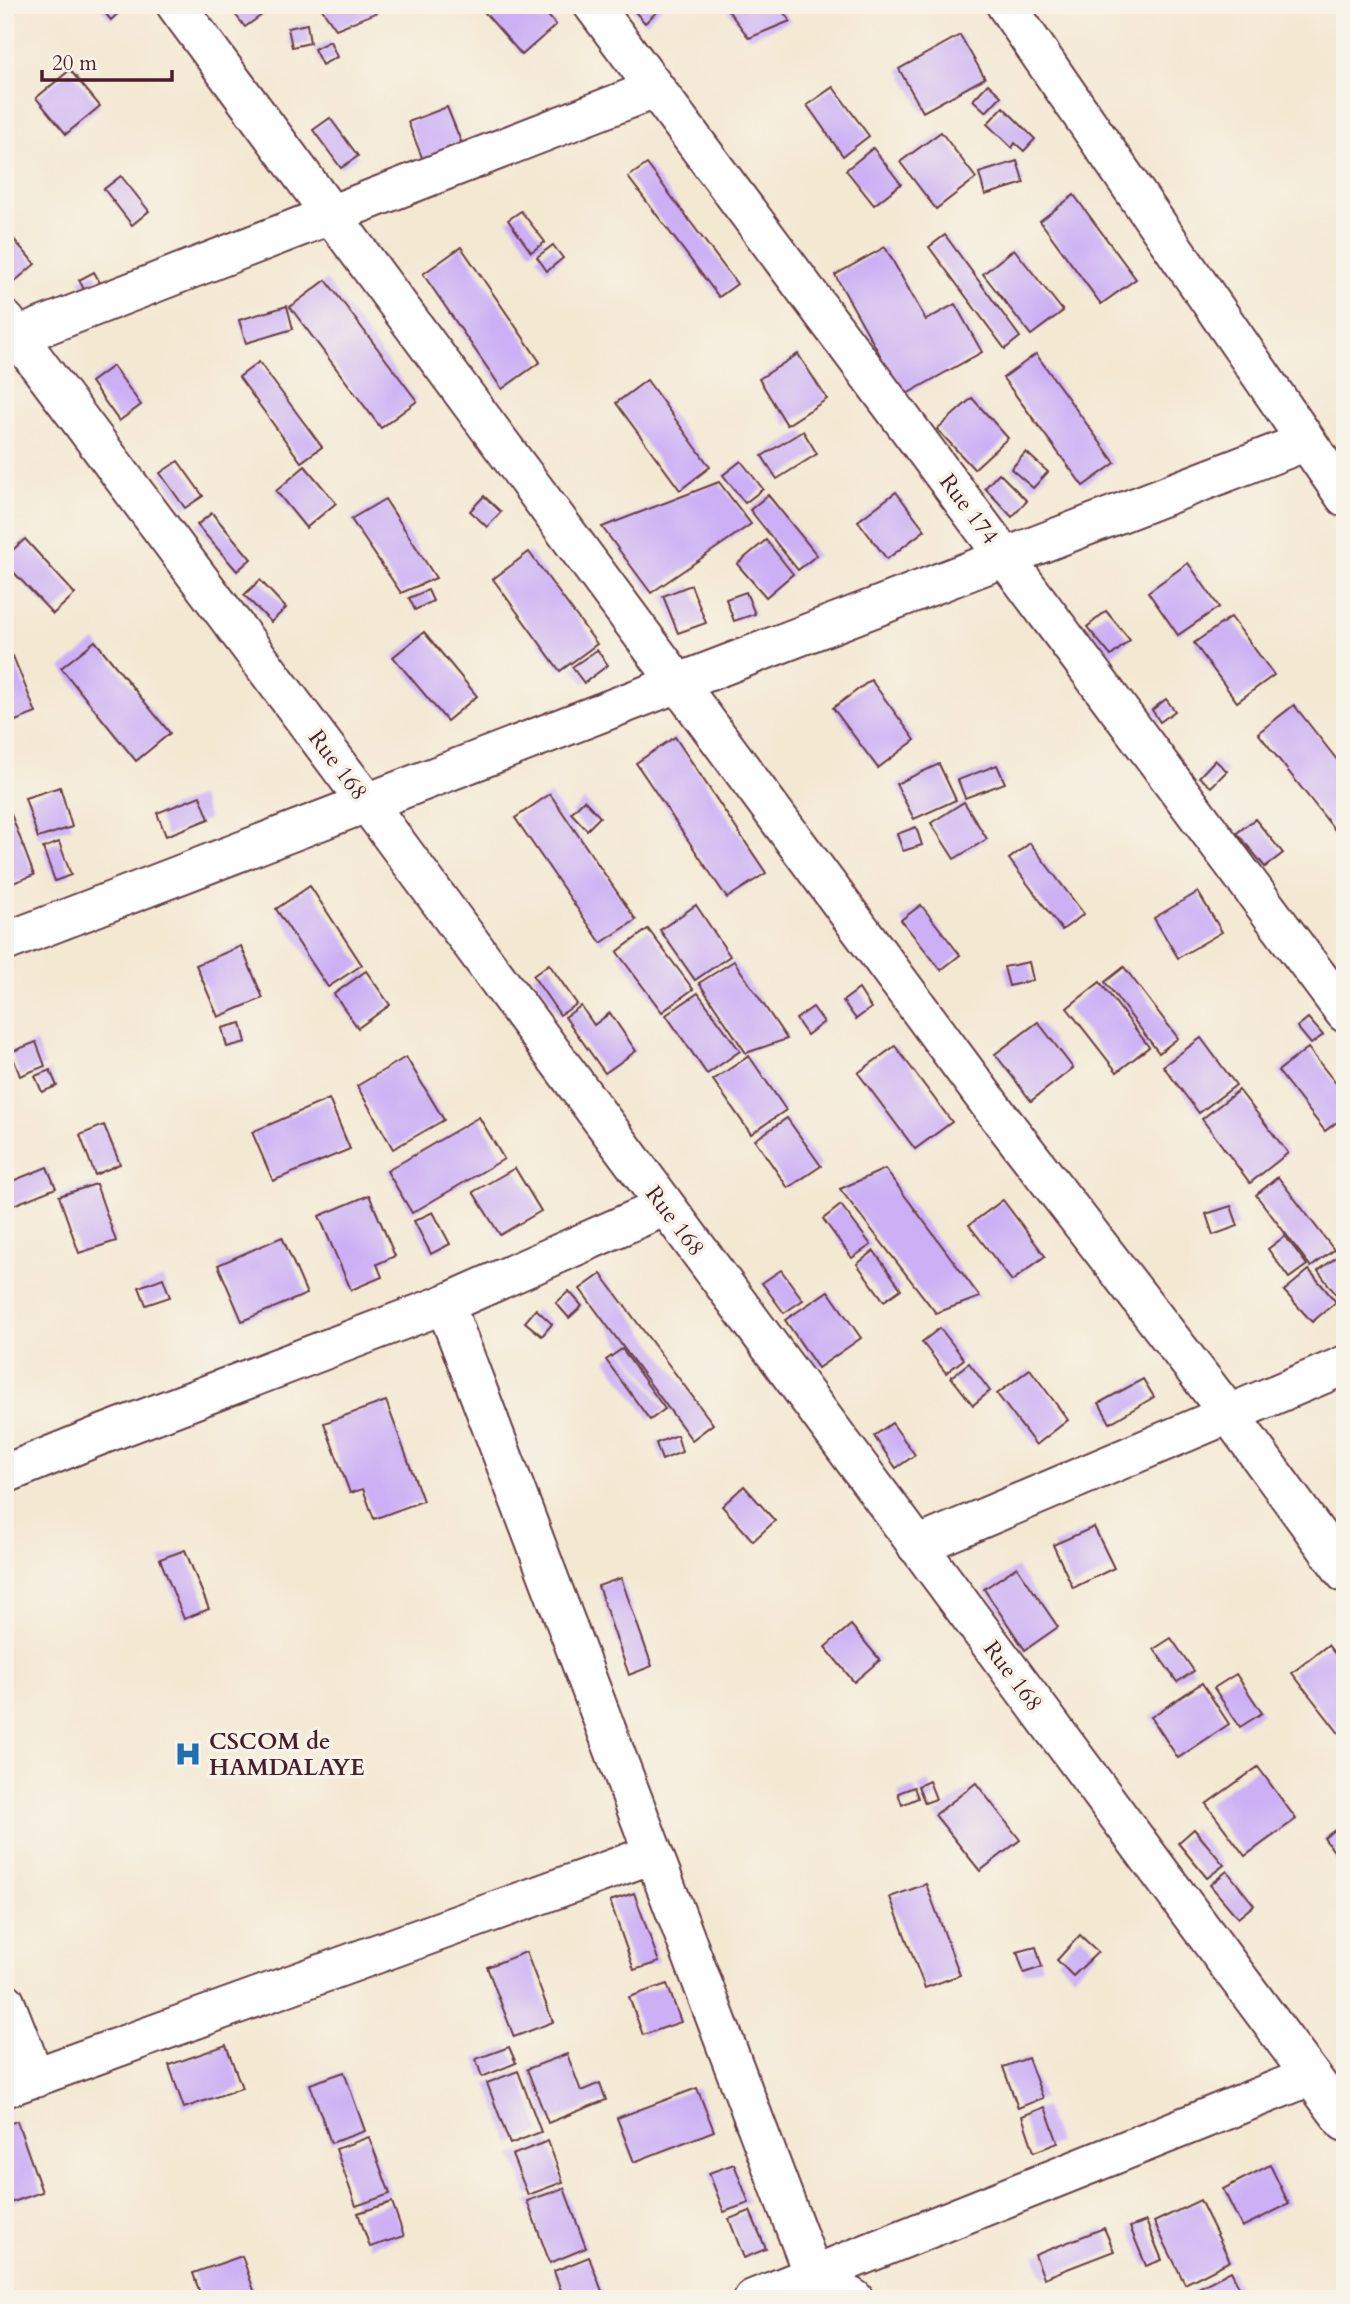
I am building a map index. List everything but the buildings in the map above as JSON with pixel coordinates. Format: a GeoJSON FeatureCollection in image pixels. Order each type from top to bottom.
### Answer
{"type":"FeatureCollection","features":[{"type":"Feature","properties":{"kind":"street"},"geometry":{"type":"LineString","coordinates":[[176,5],[991,1106],[1229,1414],[1345,1573]]}},
{"type":"Feature","properties":{"kind":"street","name":"Rue 174"},"geometry":{"type":"LineString","coordinates":[[593,5],[1345,1013]]}},
{"type":"Feature","properties":{"kind":"street"},"geometry":{"type":"LineString","coordinates":[[1006,5],[1345,497]]}},
{"type":"Feature","properties":{"kind":"street"},"geometry":{"type":"LineString","coordinates":[[9,332],[330,214],[655,89]]}},
{"type":"Feature","properties":{"kind":"street","name":"Rue 168"},"geometry":{"type":"LineString","coordinates":[[9,332],[367,803],[1345,2122]]}},
{"type":"Feature","properties":{"kind":"street"},"geometry":{"type":"LineString","coordinates":[[5,942],[1305,442]]}},
{"type":"Feature","properties":{"kind":"street"},"geometry":{"type":"LineString","coordinates":[[5,1474],[444,1304],[664,1207]]}},
{"type":"Feature","properties":{"kind":"street"},"geometry":{"type":"LineString","coordinates":[[444,1304],[813,2275],[854,2299]]}},
{"type":"Feature","properties":{"kind":"street"},"geometry":{"type":"LineString","coordinates":[[917,1546],[1345,1365]]}},
{"type":"Feature","properties":{"kind":"street"},"geometry":{"type":"LineString","coordinates":[[5,2002],[20,2083],[653,1854]]}},
{"type":"Feature","properties":{"kind":"street"},"geometry":{"type":"LineString","coordinates":[[753,2299],[1311,2076]]}},
{"type":"Feature","properties":{"kind":"place","name":"CSCOM de HAMDALAYE"},"geometry":{"type":"Point","coordinates":[188,1754]}}]}
